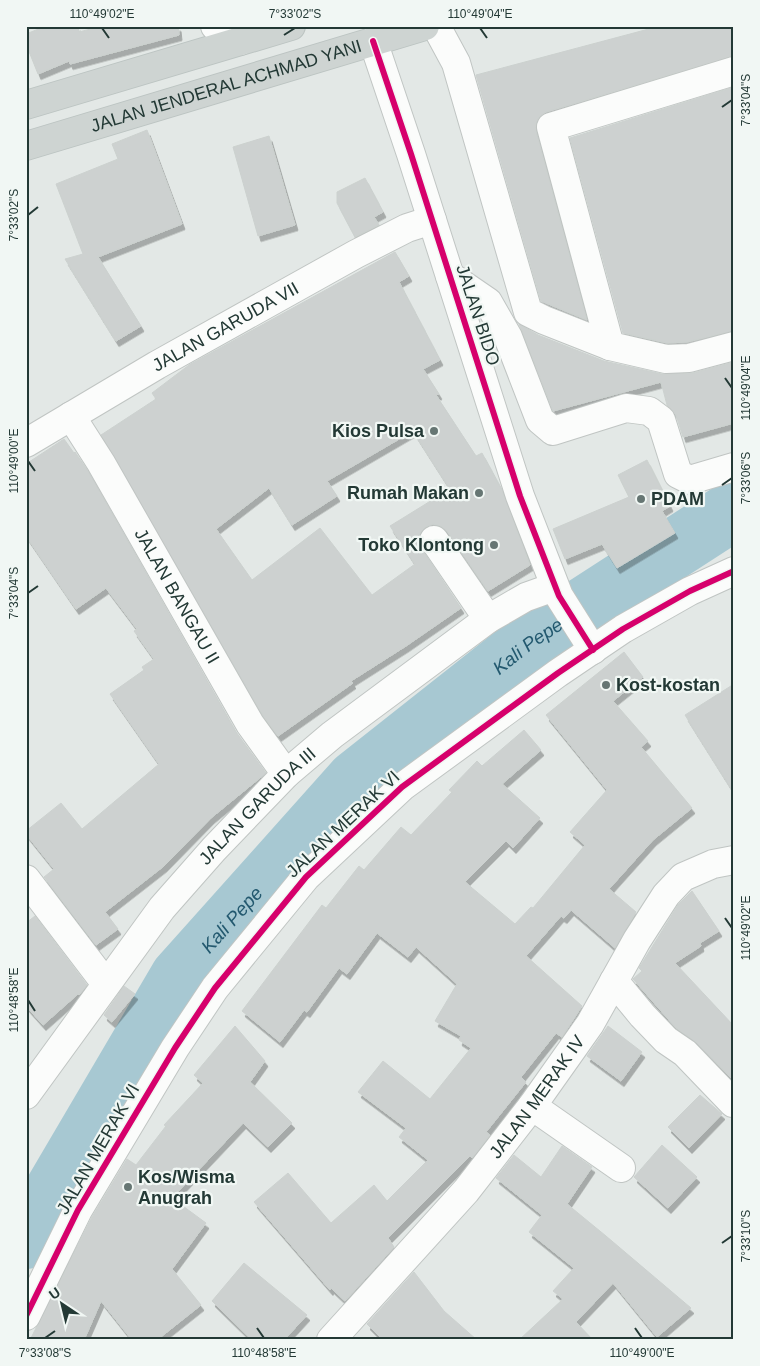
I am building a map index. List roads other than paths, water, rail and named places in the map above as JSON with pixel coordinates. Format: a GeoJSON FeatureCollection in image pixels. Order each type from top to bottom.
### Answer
{"type":"FeatureCollection","features":[{"type":"Feature","properties":{"kind":"main road"},"geometry":{"type":"LineString","coordinates":[[26,105],[291,26]]}},
{"type":"Feature","properties":{"kind":"main road","name":"JALAN JENDERAL ACHMAD YANI"},"geometry":{"type":"LineString","coordinates":[[26,146],[425,26]]}},
{"type":"Feature","properties":{"kind":"street"},"geometry":{"type":"LineString","coordinates":[[215,26],[240,41]]}},
{"type":"Feature","properties":{"kind":"street"},"geometry":{"type":"LineString","coordinates":[[436,26],[456,63],[464,86],[528,312],[610,346],[666,359],[689,358],[734,346]]}},
{"type":"Feature","properties":{"kind":"street","name":"JALAN BIDO"},"geometry":{"type":"LineString","coordinates":[[373,41],[520,496],[559,596],[587,640]]}},
{"type":"Feature","properties":{"kind":"street"},"geometry":{"type":"LineString","coordinates":[[610,346],[552,128],[734,71]]}},
{"type":"Feature","properties":{"kind":"street","name":"JALAN GARUDA VII"},"geometry":{"type":"LineString","coordinates":[[26,443],[166,360],[356,254],[407,228],[432,220]]}},
{"type":"Feature","properties":{"kind":"street"},"geometry":{"type":"LineString","coordinates":[[450,276],[488,302],[508,337],[540,420],[553,431],[626,408],[649,411],[661,420],[678,474],[690,480],[733,467]]}},
{"type":"Feature","properties":{"kind":"street","name":"JALAN BANGAU II"},"geometry":{"type":"LineString","coordinates":[[71,416],[101,463],[250,724],[286,774]]}},
{"type":"Feature","properties":{"kind":"street"},"geometry":{"type":"LineString","coordinates":[[434,540],[488,619]]}},
{"type":"Feature","properties":{"kind":"street","name":"JALAN MERAK VI"},"geometry":{"type":"LineString","coordinates":[[26,1316],[78,1210],[175,1048],[215,988],[306,877],[402,787],[550,678],[587,640],[623,629],[690,591],[734,571]]}},
{"type":"Feature","properties":{"kind":"street","name":"JALAN GARUDA III"},"geometry":{"type":"LineString","coordinates":[[26,1095],[162,908],[214,849],[286,774],[332,735],[488,619],[526,597],[559,596]]}},
{"type":"Feature","properties":{"kind":"street","name":"JALAN MERAK IV"},"geometry":{"type":"LineString","coordinates":[[331,1340],[466,1191],[532,1106],[590,1024],[637,940],[666,895],[684,878],[713,864],[734,860]]}},
{"type":"Feature","properties":{"kind":"street"},"geometry":{"type":"LineString","coordinates":[[31,893],[106,984]]}},
{"type":"Feature","properties":{"kind":"street"},"geometry":{"type":"LineString","coordinates":[[614,981],[666,1040],[685,1053],[733,1103]]}},
{"type":"Feature","properties":{"kind":"street"},"geometry":{"type":"LineString","coordinates":[[532,1106],[621,1168]]}},
{"type":"Feature","properties":{"kind":"waterway","name":"Kali Pepe"},"geometry":{"type":"LineString","coordinates":[[26,1239],[180,977],[356,780],[533,640],[734,510]]}},
{"type":"Feature","properties":{"kind":"place","name":"Kios Pulsa"},"geometry":{"type":"Point","coordinates":[434,431]}},
{"type":"Feature","properties":{"kind":"place","name":"Rumah Makan"},"geometry":{"type":"Point","coordinates":[479,493]}},
{"type":"Feature","properties":{"kind":"place","name":"PDAM"},"geometry":{"type":"Point","coordinates":[641,499]}},
{"type":"Feature","properties":{"kind":"place","name":"Toko Klontong"},"geometry":{"type":"Point","coordinates":[494,545]}},
{"type":"Feature","properties":{"kind":"place","name":"Kost-kostan"},"geometry":{"type":"Point","coordinates":[606,685]}},
{"type":"Feature","properties":{"kind":"place","name":"Kos/Wisma Anugrah"},"geometry":{"type":"Point","coordinates":[128,1187]}}]}
